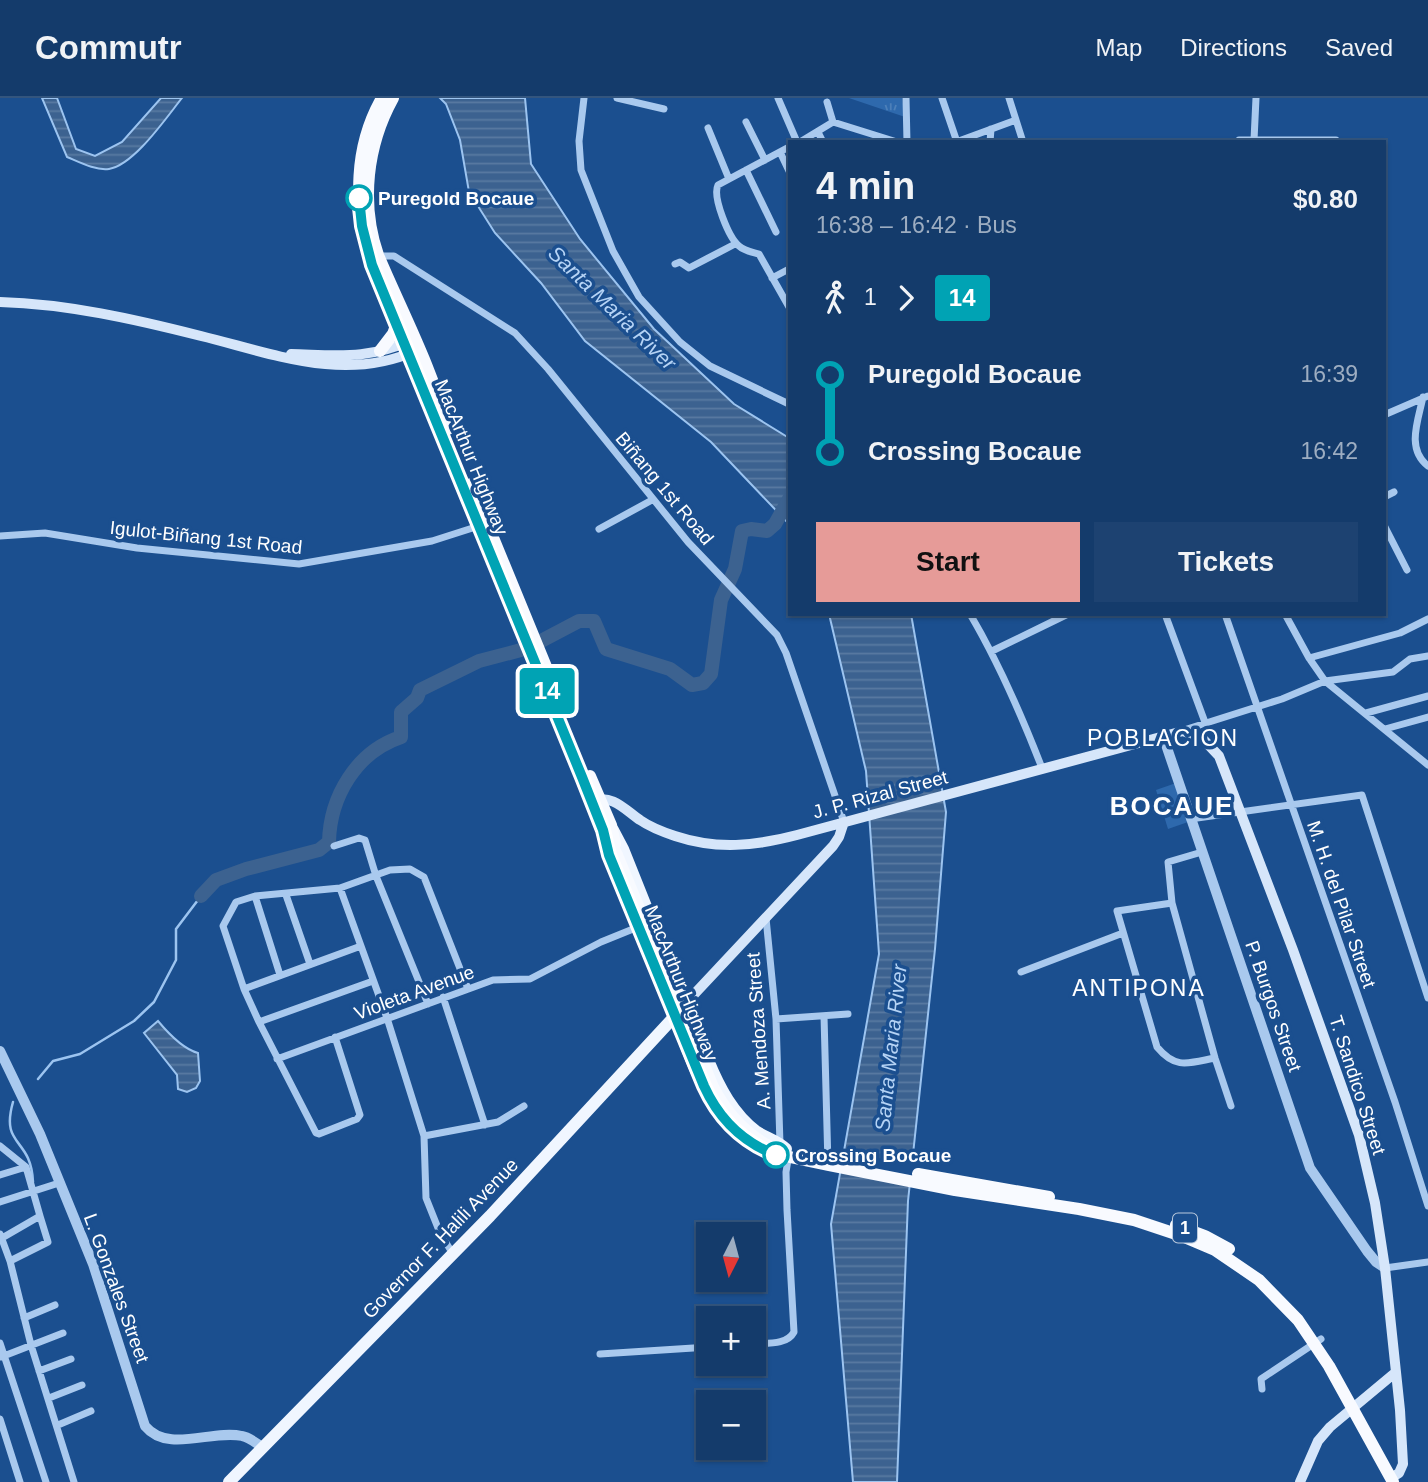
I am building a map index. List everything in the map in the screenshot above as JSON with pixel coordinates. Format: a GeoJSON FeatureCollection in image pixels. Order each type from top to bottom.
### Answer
{"type":"FeatureCollection","features":[{"type":"Feature","properties":{"kind":"highway","name":"MacArthur Highway"},"geometry":{"type":"LineString","coordinates":[[383,98],[375,111],[365,140],[360,169],[360,209],[397,323],[412,346]]}},
{"type":"Feature","properties":{"kind":"highway","name":"MacArthur Highway"},"geometry":{"type":"LineString","coordinates":[[393,98],[379,127],[369,168],[369,208],[374,256],[607,827]]}},
{"type":"Feature","properties":{"kind":"highway"},"geometry":{"type":"LineString","coordinates":[[380,351],[393,334],[397,323]]}},
{"type":"Feature","properties":{"kind":"highway","name":"1"},"geometry":{"type":"LineString","coordinates":[[607,827],[713,1087],[734,1120],[749,1134],[782,1150]]}},
{"type":"Feature","properties":{"kind":"highway","name":"MacArthur Highway"},"geometry":{"type":"LineString","coordinates":[[782,1150],[830,1162],[919,1178],[990,1196],[1097,1212],[1149,1224],[1215,1250],[1251,1274],[1289,1308],[1318,1341],[1395,1479]]}},
{"type":"Feature","properties":{"kind":"main road"},"geometry":{"type":"LineString","coordinates":[[0,302],[75,307],[304,363],[334,366],[371,364],[412,346]]}},
{"type":"Feature","properties":{"kind":"main road"},"geometry":{"type":"LineString","coordinates":[[274,355],[369,355],[412,346]]}},
{"type":"Feature","properties":{"kind":"main road","name":"J. P. Rizal Street"},"geometry":{"type":"LineString","coordinates":[[596,800],[616,802],[642,821],[667,834],[720,846],[759,844],[1183,731]]}},
{"type":"Feature","properties":{"kind":"main road","name":"T. Sandico Street"},"geometry":{"type":"LineString","coordinates":[[1183,731],[1202,738],[1219,756],[1348,1102],[1375,1203],[1385,1268],[1403,1455],[1402,1469],[1395,1479]]}},
{"type":"Feature","properties":{"kind":"main road"},"geometry":{"type":"LineString","coordinates":[[685,1004],[833,846],[844,822]]}},
{"type":"Feature","properties":{"kind":"main road","name":"MacArthur Highway"},"geometry":{"type":"LineString","coordinates":[[607,827],[609,855],[709,1097],[739,1135],[761,1150],[782,1150]]}},
{"type":"Feature","properties":{"kind":"main road","name":"MacArthur Highway"},"geometry":{"type":"LineString","coordinates":[[607,827],[623,849],[711,1068],[729,1101],[750,1126],[782,1150]]}},
{"type":"Feature","properties":{"kind":"main road","name":"Governor F. Halili Avenue"},"geometry":{"type":"LineString","coordinates":[[229,1482],[453,1254],[675,1016]]}},
{"type":"Feature","properties":{"kind":"main road"},"geometry":{"type":"LineString","coordinates":[[1300,1482],[1318,1441],[1330,1427],[1396,1372]]}},
{"type":"Feature","properties":{"kind":"street"},"geometry":{"type":"LineString","coordinates":[[584,98],[579,141],[581,170],[613,251],[639,297],[680,342],[710,366],[755,385],[788,403]]}},
{"type":"Feature","properties":{"kind":"street"},"geometry":{"type":"LineString","coordinates":[[617,98],[664,109]]}},
{"type":"Feature","properties":{"kind":"street"},"geometry":{"type":"LineString","coordinates":[[778,98],[798,140]]}},
{"type":"Feature","properties":{"kind":"street"},"geometry":{"type":"LineString","coordinates":[[906,98],[907,140]]}},
{"type":"Feature","properties":{"kind":"street"},"geometry":{"type":"LineString","coordinates":[[943,98],[956,140]]}},
{"type":"Feature","properties":{"kind":"street"},"geometry":{"type":"LineString","coordinates":[[1009,98],[1010,122],[1022,140]]}},
{"type":"Feature","properties":{"kind":"street"},"geometry":{"type":"LineString","coordinates":[[1239,140],[1254,140],[1256,98]]}},
{"type":"Feature","properties":{"kind":"street"},"geometry":{"type":"LineString","coordinates":[[827,103],[834,122]]}},
{"type":"Feature","properties":{"kind":"street"},"geometry":{"type":"LineString","coordinates":[[746,122],[765,160]]}},
{"type":"Feature","properties":{"kind":"street"},"geometry":{"type":"LineString","coordinates":[[803,140],[834,122],[891,140]]}},
{"type":"Feature","properties":{"kind":"street"},"geometry":{"type":"LineString","coordinates":[[962,140],[1010,122]]}},
{"type":"Feature","properties":{"kind":"street"},"geometry":{"type":"LineString","coordinates":[[708,128],[729,179]]}},
{"type":"Feature","properties":{"kind":"street"},"geometry":{"type":"LineString","coordinates":[[990,140],[991,129]]}},
{"type":"Feature","properties":{"kind":"street"},"geometry":{"type":"LineString","coordinates":[[863,130],[868,140]]}},
{"type":"Feature","properties":{"kind":"street"},"geometry":{"type":"LineString","coordinates":[[818,132],[822,140]]}},
{"type":"Feature","properties":{"kind":"street"},"geometry":{"type":"LineString","coordinates":[[788,148],[718,185],[715,193],[735,244],[759,254],[788,305]]}},
{"type":"Feature","properties":{"kind":"street"},"geometry":{"type":"LineString","coordinates":[[780,152],[788,169]]}},
{"type":"Feature","properties":{"kind":"street"},"geometry":{"type":"LineString","coordinates":[[746,170],[776,232]]}},
{"type":"Feature","properties":{"kind":"street"},"geometry":{"type":"LineString","coordinates":[[675,264],[681,262],[687,268],[735,244]]}},
{"type":"Feature","properties":{"kind":"street","name":"Biñang 1st Road"},"geometry":{"type":"LineString","coordinates":[[374,256],[394,256],[515,333],[548,369],[688,542],[782,642],[844,822]]}},
{"type":"Feature","properties":{"kind":"street"},"geometry":{"type":"LineString","coordinates":[[772,278],[788,270]]}},
{"type":"Feature","properties":{"kind":"street"},"geometry":{"type":"LineString","coordinates":[[1386,414],[1425,396]]}},
{"type":"Feature","properties":{"kind":"street"},"geometry":{"type":"LineString","coordinates":[[1425,396],[1414,435],[1416,451],[1428,466]]}},
{"type":"Feature","properties":{"kind":"street"},"geometry":{"type":"LineString","coordinates":[[1386,496],[1394,492]]}},
{"type":"Feature","properties":{"kind":"street"},"geometry":{"type":"LineString","coordinates":[[599,529],[652,500]]}},
{"type":"Feature","properties":{"kind":"street","name":"Igulot-Biñang 1st Road"},"geometry":{"type":"LineString","coordinates":[[0,537],[45,533],[137,548],[299,564],[432,541],[484,524]]}},
{"type":"Feature","properties":{"kind":"street"},"geometry":{"type":"LineString","coordinates":[[1386,530],[1407,570]]}},
{"type":"Feature","properties":{"kind":"street"},"geometry":{"type":"LineString","coordinates":[[971,616],[992,651],[1019,708],[1042,768]]}},
{"type":"Feature","properties":{"kind":"street"},"geometry":{"type":"LineString","coordinates":[[992,651],[1065,616]]}},
{"type":"Feature","properties":{"kind":"street"},"geometry":{"type":"LineString","coordinates":[[1166,616],[1206,724]]}},
{"type":"Feature","properties":{"kind":"street","name":"M. H. del Pilar Street"},"geometry":{"type":"LineString","coordinates":[[1226,616],[1395,1102],[1428,1206]]}},
{"type":"Feature","properties":{"kind":"street"},"geometry":{"type":"LineString","coordinates":[[1286,616],[1325,681],[1428,765]]}},
{"type":"Feature","properties":{"kind":"street"},"geometry":{"type":"LineString","coordinates":[[1309,658],[1400,633],[1428,619]]}},
{"type":"Feature","properties":{"kind":"street"},"geometry":{"type":"LineString","coordinates":[[1183,731],[1325,681],[1393,672],[1410,659],[1428,656]]}},
{"type":"Feature","properties":{"kind":"street"},"geometry":{"type":"LineString","coordinates":[[1366,713],[1428,696]]}},
{"type":"Feature","properties":{"kind":"street"},"geometry":{"type":"LineString","coordinates":[[1385,729],[1428,717]]}},
{"type":"Feature","properties":{"kind":"street","name":"P. Burgos Street"},"geometry":{"type":"LineString","coordinates":[[1163,736],[1310,1168],[1367,1251],[1385,1268]]}},
{"type":"Feature","properties":{"kind":"street"},"geometry":{"type":"LineString","coordinates":[[1191,819],[1362,795],[1428,998]]}},
{"type":"Feature","properties":{"kind":"street"},"geometry":{"type":"LineString","coordinates":[[334,846],[362,838],[365,840],[376,876],[428,1004]]}},
{"type":"Feature","properties":{"kind":"street"},"geometry":{"type":"LineString","coordinates":[[1202,852],[1168,862],[1172,903],[1231,1106]]}},
{"type":"Feature","properties":{"kind":"street"},"geometry":{"type":"LineString","coordinates":[[335,1037],[359,1115],[357,1119],[322,1134],[316,1133],[244,989],[223,926],[236,902],[255,896],[340,888],[390,870],[410,869],[424,877],[468,989]]}},
{"type":"Feature","properties":{"kind":"street"},"geometry":{"type":"LineString","coordinates":[[340,888],[387,1017],[424,1136],[426,1198],[440,1233],[453,1254]]}},
{"type":"Feature","properties":{"kind":"street"},"geometry":{"type":"LineString","coordinates":[[286,895],[310,964]]}},
{"type":"Feature","properties":{"kind":"street"},"geometry":{"type":"LineString","coordinates":[[255,896],[280,975]]}},
{"type":"Feature","properties":{"kind":"street"},"geometry":{"type":"LineString","coordinates":[[1172,903],[1117,911],[1157,1047],[1174,1062],[1215,1058]]}},
{"type":"Feature","properties":{"kind":"street","name":"A. Mendoza Street"},"geometry":{"type":"LineString","coordinates":[[766,916],[776,1019],[794,1332],[792,1337],[785,1341],[766,1343]]}},
{"type":"Feature","properties":{"kind":"street","name":"Violeta Avenue"},"geometry":{"type":"LineString","coordinates":[[277,1059],[493,980],[530,979],[601,942],[638,927]]}},
{"type":"Feature","properties":{"kind":"street"},"geometry":{"type":"LineString","coordinates":[[1021,972],[1123,933]]}},
{"type":"Feature","properties":{"kind":"street"},"geometry":{"type":"LineString","coordinates":[[244,989],[361,946]]}},
{"type":"Feature","properties":{"kind":"street"},"geometry":{"type":"LineString","coordinates":[[259,1022],[373,981]]}},
{"type":"Feature","properties":{"kind":"street"},"geometry":{"type":"LineString","coordinates":[[443,997],[485,1125]]}},
{"type":"Feature","properties":{"kind":"street"},"geometry":{"type":"LineString","coordinates":[[776,1019],[848,1014]]}},
{"type":"Feature","properties":{"kind":"street"},"geometry":{"type":"LineString","coordinates":[[824,1016],[830,1162]]}},
{"type":"Feature","properties":{"kind":"street","name":"L. Gonzales Street"},"geometry":{"type":"LineString","coordinates":[[0,1051],[40,1134],[93,1264],[145,1426],[151,1433],[163,1437],[179,1439],[231,1435],[247,1438],[262,1447]]}},
{"type":"Feature","properties":{"kind":"street"},"geometry":{"type":"LineString","coordinates":[[424,1136],[498,1122],[524,1106]]}},
{"type":"Feature","properties":{"kind":"street"},"geometry":{"type":"LineString","coordinates":[[0,1146],[26,1167],[48,1242],[10,1261]]}},
{"type":"Feature","properties":{"kind":"street"},"geometry":{"type":"LineString","coordinates":[[0,1175],[26,1167]]}},
{"type":"Feature","properties":{"kind":"street"},"geometry":{"type":"LineString","coordinates":[[0,1202],[59,1183]]}},
{"type":"Feature","properties":{"kind":"street"},"geometry":{"type":"LineString","coordinates":[[40,1216],[1,1236],[31,1345],[74,1482]]}},
{"type":"Feature","properties":{"kind":"street"},"geometry":{"type":"LineString","coordinates":[[1385,1268],[1428,1262]]}},
{"type":"Feature","properties":{"kind":"street"},"geometry":{"type":"LineString","coordinates":[[24,1318],[55,1305]]}},
{"type":"Feature","properties":{"kind":"street"},"geometry":{"type":"LineString","coordinates":[[2,1357],[64,1333]]}},
{"type":"Feature","properties":{"kind":"street"},"geometry":{"type":"LineString","coordinates":[[1262,1389],[1261,1379],[1318,1341]]}},
{"type":"Feature","properties":{"kind":"street"},"geometry":{"type":"LineString","coordinates":[[0,1343],[2,1357],[46,1482]]}},
{"type":"Feature","properties":{"kind":"street"},"geometry":{"type":"LineString","coordinates":[[600,1354],[696,1349]]}},
{"type":"Feature","properties":{"kind":"street"},"geometry":{"type":"LineString","coordinates":[[39,1371],[71,1359]]}},
{"type":"Feature","properties":{"kind":"street"},"geometry":{"type":"LineString","coordinates":[[49,1398],[82,1385]]}},
{"type":"Feature","properties":{"kind":"street"},"geometry":{"type":"LineString","coordinates":[[58,1425],[91,1411]]}},
{"type":"Feature","properties":{"kind":"street"},"geometry":{"type":"LineString","coordinates":[[0,1419],[20,1482]]}},
{"type":"Feature","properties":{"kind":"green space"},"geometry":{"type":"Polygon","coordinates":[[[849,98],[902,98],[905,117],[849,98]]]}},
{"type":"Feature","properties":{"kind":"green space"},"geometry":{"type":"Polygon","coordinates":[[[1176,783],[1188,822],[1168,829],[1156,790],[1176,783]]]}},
{"type":"Feature","properties":{"kind":"water"},"geometry":{"type":"Polygon","coordinates":[[[42,98],[57,98],[76,149],[95,156],[122,142],[161,98],[182,98],[129,159],[119,166],[99,169],[67,157],[42,98]]]}},
{"type":"Feature","properties":{"kind":"water","name":"Santa Maria River"},"geometry":{"type":"Polygon","coordinates":[[[440,98],[525,98],[531,164],[580,239],[654,329],[734,404],[788,437],[788,523],[711,442],[585,341],[541,283],[495,233],[469,192],[460,140],[446,104],[440,98]]]}},
{"type":"Feature","properties":{"kind":"water","name":"Santa Maria River"},"geometry":{"type":"Polygon","coordinates":[[[829,616],[911,616],[946,812],[935,949],[908,1201],[897,1482],[853,1482],[831,1224],[879,954],[866,771],[829,616]]]}},
{"type":"Feature","properties":{"kind":"water"},"geometry":{"type":"Polygon","coordinates":[[[158,1021],[181,1044],[198,1053],[200,1081],[196,1088],[187,1092],[178,1089],[177,1075],[144,1033],[158,1021]]]}},
{"type":"Feature","properties":{"kind":"pier"},"geometry":{"type":"Polygon","coordinates":[[[840,1152],[916,1164],[913,1185],[836,1172],[840,1152]]]}},
{"type":"Feature","properties":{"kind":"waterway"},"geometry":{"type":"LineString","coordinates":[[541,641],[579,621],[594,621],[606,649],[670,669],[692,685],[703,683],[711,674],[721,600],[735,569],[742,531],[767,531],[775,524],[788,501]]}},
{"type":"Feature","properties":{"kind":"waterway"},"geometry":{"type":"LineString","coordinates":[[201,896],[216,880],[246,869],[319,850],[329,842],[334,809],[348,778],[371,753],[401,737],[401,712],[417,698],[420,690],[479,661],[521,650]]}},
{"type":"Feature","properties":{"kind":"waterway"},"geometry":{"type":"LineString","coordinates":[[38,1079],[53,1061],[80,1054],[134,1021],[154,1002],[176,960],[176,929],[201,896]]}},
{"type":"Feature","properties":{"kind":"waterway"},"geometry":{"type":"LineString","coordinates":[[13,1102],[10,1127],[27,1157],[33,1182]]}},
{"type":"Feature","properties":{"kind":"bus line","name":"14"},"geometry":{"type":"LineString","coordinates":[[359,198],[362,226],[372,265],[582,777],[603,830],[609,855],[704,1086],[715,1108],[739,1135],[761,1150],[776,1155]]}},
{"type":"Feature","properties":{"kind":"place","name":"Puregold Bocaue"},"geometry":{"type":"Point","coordinates":[359,198]}},
{"type":"Feature","properties":{"kind":"place","name":"Crossing Bocaue"},"geometry":{"type":"Point","coordinates":[776,1155]}},
{"type":"Feature","properties":{"kind":"district","name":"POBLACION"},"geometry":{"type":"Point","coordinates":[1163,738]}},
{"type":"Feature","properties":{"kind":"district","name":"BOCAUE"},"geometry":{"type":"Point","coordinates":[1172,806]}},
{"type":"Feature","properties":{"kind":"district","name":"ANTIPONA"},"geometry":{"type":"Point","coordinates":[1139,988]}}]}
